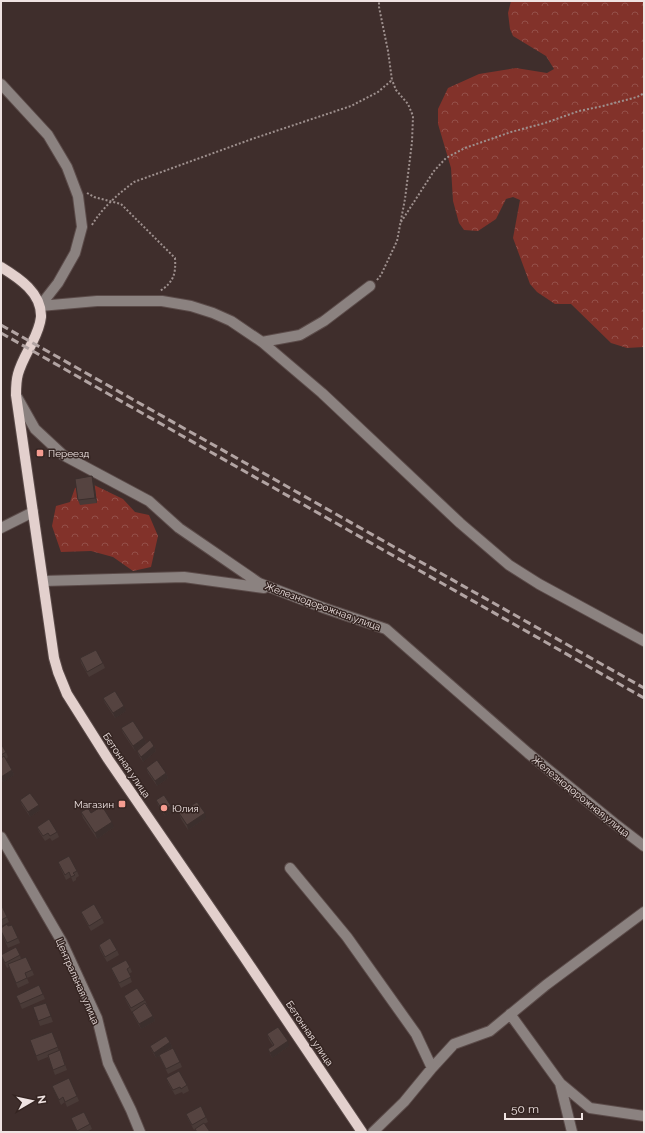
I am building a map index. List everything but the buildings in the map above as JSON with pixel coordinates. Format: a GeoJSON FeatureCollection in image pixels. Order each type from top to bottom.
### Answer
{"type":"FeatureCollection","features":[{"type":"Feature","properties":{"kind":"main road"},"geometry":{"type":"LineString","coordinates":[[1,267],[31,290],[40,306]]}},
{"type":"Feature","properties":{"kind":"main road","name":"Бетонная улица"},"geometry":{"type":"LineString","coordinates":[[40,306],[41,317],[39,326],[18,373],[16,381],[16,395],[54,658],[58,672],[67,694],[108,759],[362,1132]]}},
{"type":"Feature","properties":{"kind":"street"},"geometry":{"type":"LineString","coordinates":[[1,84],[48,135],[67,167],[78,196],[82,227],[75,253],[58,283],[40,306]]}},
{"type":"Feature","properties":{"kind":"street"},"geometry":{"type":"LineString","coordinates":[[262,342],[300,335],[324,321],[370,286]]}},
{"type":"Feature","properties":{"kind":"street"},"geometry":{"type":"LineString","coordinates":[[40,306],[96,301],[162,301],[191,306],[231,321],[262,342],[322,393],[460,523],[509,565],[539,584],[644,641]]}},
{"type":"Feature","properties":{"kind":"street","name":"Железнодорожная улица"},"geometry":{"type":"LineString","coordinates":[[16,395],[36,429],[63,455],[149,501],[179,528],[259,583],[324,608],[386,629],[528,753],[614,824],[644,846]]}},
{"type":"Feature","properties":{"kind":"street"},"geometry":{"type":"LineString","coordinates":[[1,528],[33,512]]}},
{"type":"Feature","properties":{"kind":"street"},"geometry":{"type":"LineString","coordinates":[[43,581],[184,577],[277,589]]}},
{"type":"Feature","properties":{"kind":"street","name":"Центральная улица"},"geometry":{"type":"LineString","coordinates":[[1,837],[62,942],[97,1018],[108,1063],[140,1132]]}},
{"type":"Feature","properties":{"kind":"street"},"geometry":{"type":"LineString","coordinates":[[290,868],[347,937],[416,1034],[432,1068]]}},
{"type":"Feature","properties":{"kind":"street"},"geometry":{"type":"LineString","coordinates":[[373,1132],[404,1102],[454,1044],[490,1031],[546,985],[644,912]]}},
{"type":"Feature","properties":{"kind":"street"},"geometry":{"type":"LineString","coordinates":[[510,1014],[560,1084],[590,1108],[644,1116]]}},
{"type":"Feature","properties":{"kind":"street"},"geometry":{"type":"LineString","coordinates":[[560,1084],[572,1132]]}},
{"type":"Feature","properties":{"kind":"path"},"geometry":{"type":"LineString","coordinates":[[370,286],[381,275],[397,240],[401,222],[412,142],[413,116],[408,104],[396,90],[392,80],[379,7],[380,1]]}},
{"type":"Feature","properties":{"kind":"path"},"geometry":{"type":"LineString","coordinates":[[90,229],[97,217],[118,194],[134,182],[351,106],[378,92],[392,80]]}},
{"type":"Feature","properties":{"kind":"path"},"geometry":{"type":"LineString","coordinates":[[401,222],[434,171],[446,158],[465,148],[511,132],[545,123],[579,111],[637,97],[644,93]]}},
{"type":"Feature","properties":{"kind":"path"},"geometry":{"type":"LineString","coordinates":[[74,185],[94,197],[121,204],[175,258],[176,271],[168,286],[156,294]]}},
{"type":"Feature","properties":{"kind":"green space"},"geometry":{"type":"Polygon","coordinates":[[[511,1],[644,1],[644,347],[627,348],[611,343],[571,304],[555,304],[537,292],[530,284],[513,238],[520,200],[513,197],[506,199],[496,219],[478,231],[464,230],[459,223],[453,201],[451,168],[438,124],[438,109],[448,88],[479,74],[516,68],[547,73],[554,69],[546,56],[513,36],[510,29],[508,13],[511,1]]]}},
{"type":"Feature","properties":{"kind":"green space"},"geometry":{"type":"Polygon","coordinates":[[[90,483],[123,499],[135,512],[149,515],[158,536],[151,567],[133,571],[113,557],[91,551],[61,552],[52,526],[56,506],[70,502],[75,488],[90,483]]]}},
{"type":"Feature","properties":{"kind":"railway"},"geometry":{"type":"LineString","coordinates":[[1,325],[644,688]]}},
{"type":"Feature","properties":{"kind":"railway"},"geometry":{"type":"LineString","coordinates":[[1,333],[644,698]]}},
{"type":"Feature","properties":{"kind":"place","name":"Переезд"},"geometry":{"type":"Point","coordinates":[40,453]}},
{"type":"Feature","properties":{"kind":"place","name":"Магазин"},"geometry":{"type":"Point","coordinates":[122,804]}},
{"type":"Feature","properties":{"kind":"place","name":"Юлия"},"geometry":{"type":"Point","coordinates":[164,808]}}]}
